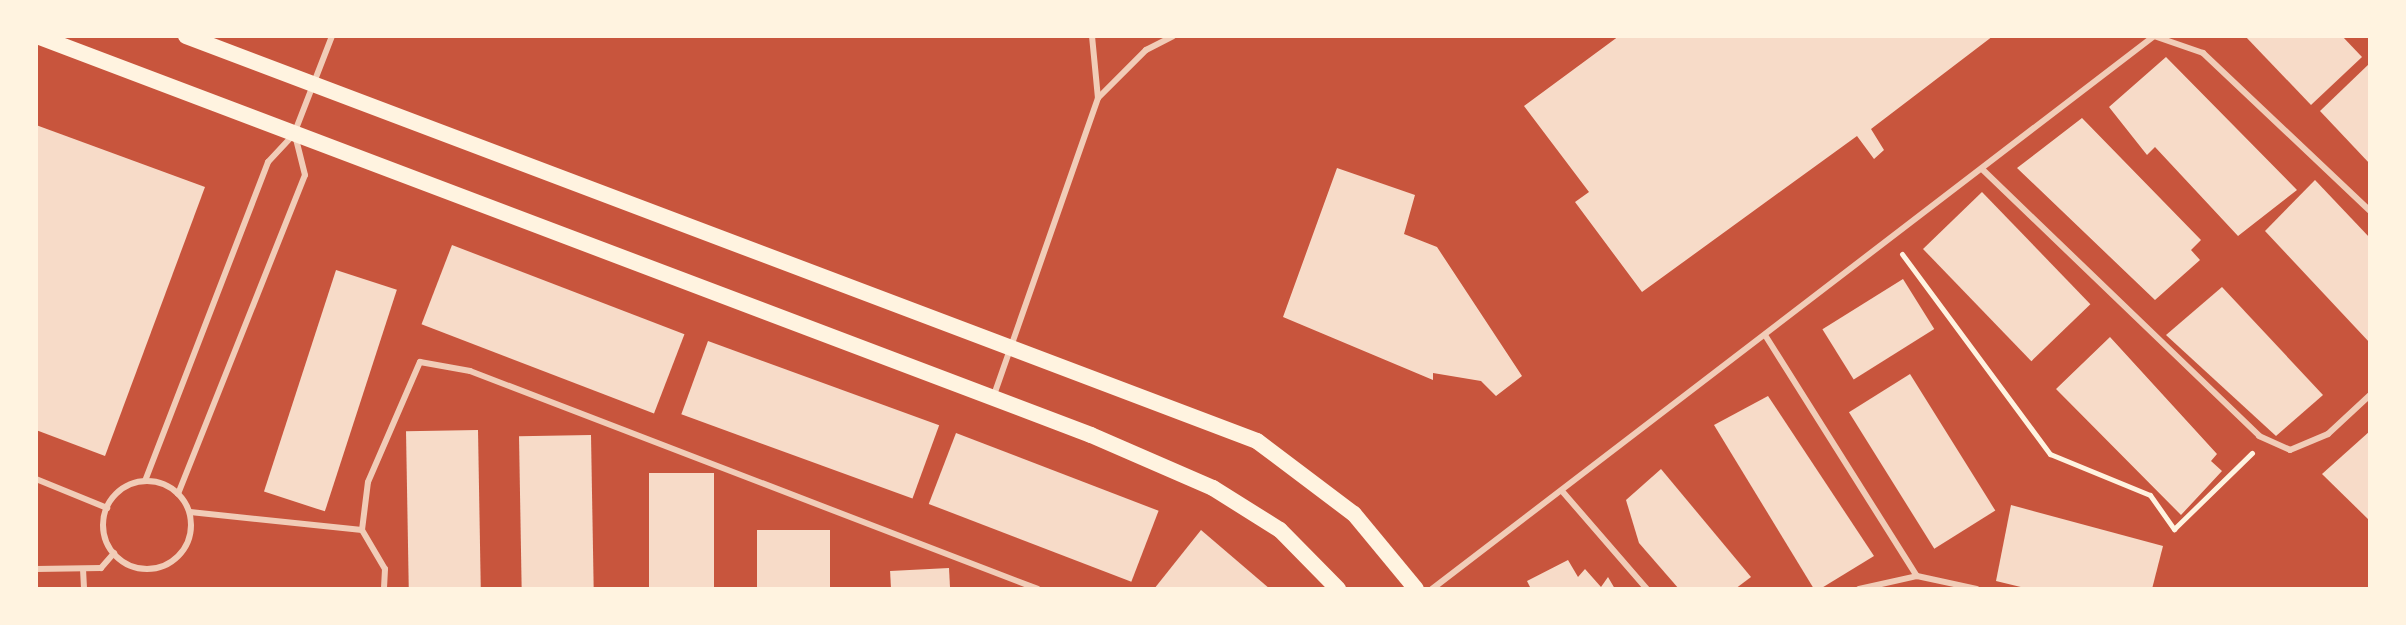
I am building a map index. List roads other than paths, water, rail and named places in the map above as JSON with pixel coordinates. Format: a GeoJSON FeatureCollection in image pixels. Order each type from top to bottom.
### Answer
{"type":"FeatureCollection","features":[{"type":"Feature","properties":{"kind":"main road"},"geometry":{"type":"LineString","coordinates":[[37,36],[992,398],[1213,488],[1280,530],[1338,589]]}},
{"type":"Feature","properties":{"kind":"main road"},"geometry":{"type":"LineString","coordinates":[[186,36],[1257,441],[1354,514],[1416,589]]}},
{"type":"Feature","properties":{"kind":"lane"},"geometry":{"type":"LineString","coordinates":[[145,481],[268,162],[294,134],[332,36]]}},
{"type":"Feature","properties":{"kind":"lane"},"geometry":{"type":"LineString","coordinates":[[992,398],[1098,98],[1092,36]]}},
{"type":"Feature","properties":{"kind":"lane"},"geometry":{"type":"LineString","coordinates":[[1098,98],[1146,50],[1173,36]]}},
{"type":"Feature","properties":{"kind":"lane"},"geometry":{"type":"LineString","coordinates":[[1432,589],[2154,36],[2203,53],[2370,211]]}},
{"type":"Feature","properties":{"kind":"lane"},"geometry":{"type":"LineString","coordinates":[[178,494],[305,175],[294,134]]}},
{"type":"Feature","properties":{"kind":"lane"},"geometry":{"type":"LineString","coordinates":[[1982,169],[2267,439],[2290,450],[2328,434],[2370,395]]}},
{"type":"Feature","properties":{"kind":"lane"},"geometry":{"type":"LineString","coordinates":[[1765,335],[1917,576]]}},
{"type":"Feature","properties":{"kind":"lane"},"geometry":{"type":"LineString","coordinates":[[384,589],[385,569],[362,530],[368,482],[420,362],[470,371],[1038,589]]}},
{"type":"Feature","properties":{"kind":"lane"},"geometry":{"type":"LineString","coordinates":[[36,479],[107,508]]}},
{"type":"Feature","properties":{"kind":"lane"},"geometry":{"type":"LineString","coordinates":[[145,481],[178,494],[190,512],[189,541],[171,563],[144,569],[114,553],[104,533],[107,508],[118,492],[145,481]]}},
{"type":"Feature","properties":{"kind":"lane"},"geometry":{"type":"LineString","coordinates":[[1562,491],[1647,589]]}},
{"type":"Feature","properties":{"kind":"lane"},"geometry":{"type":"LineString","coordinates":[[190,512],[362,530]]}},
{"type":"Feature","properties":{"kind":"lane"},"geometry":{"type":"LineString","coordinates":[[36,569],[101,568],[114,553]]}},
{"type":"Feature","properties":{"kind":"lane"},"geometry":{"type":"LineString","coordinates":[[83,569],[84,589]]}},
{"type":"Feature","properties":{"kind":"lane"},"geometry":{"type":"LineString","coordinates":[[1859,589],[1917,576],[1977,589]]}}]}
